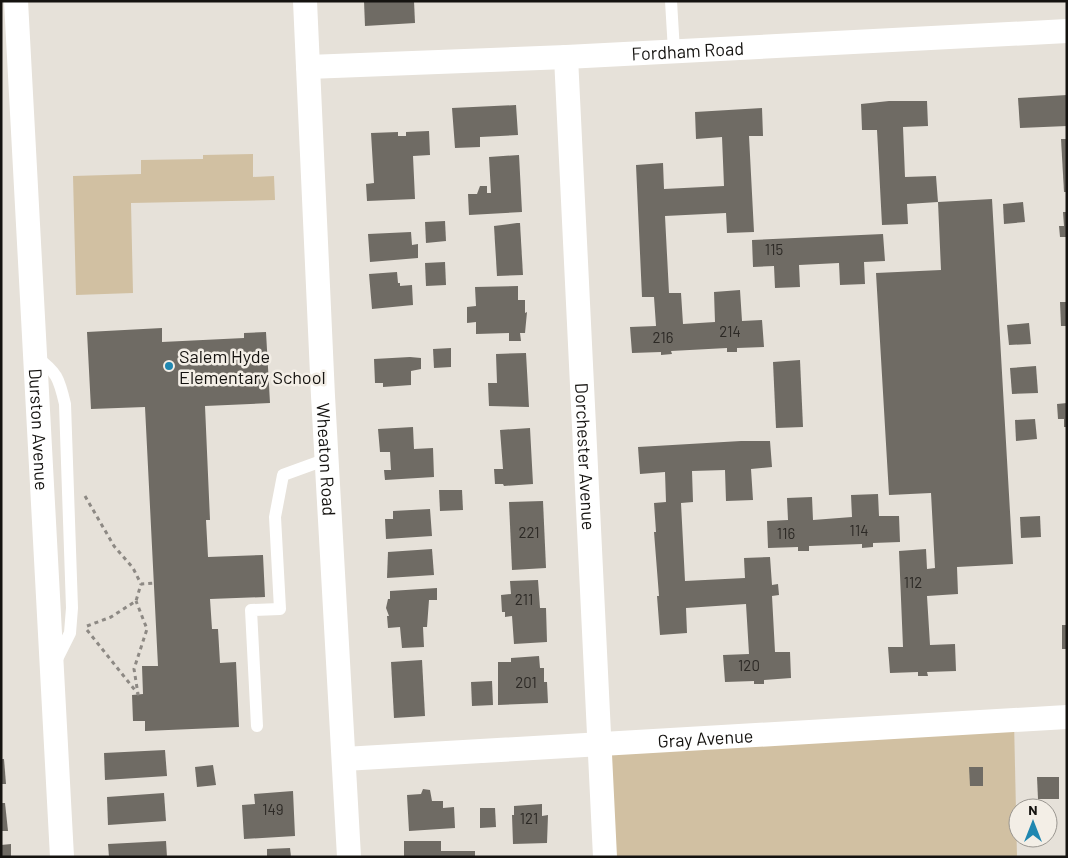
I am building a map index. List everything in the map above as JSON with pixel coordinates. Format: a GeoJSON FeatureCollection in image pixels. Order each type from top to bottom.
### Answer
{"type":"FeatureCollection","features":[{"type":"Feature","properties":{"kind":"street","name":"Durston Avenue"},"geometry":{"type":"LineString","coordinates":[[16,1],[62,857]]}},
{"type":"Feature","properties":{"kind":"street","name":"Wheaton Road"},"geometry":{"type":"LineString","coordinates":[[306,1],[326,459],[349,857]]}},
{"type":"Feature","properties":{"kind":"street","name":"Fordham Road"},"geometry":{"type":"LineString","coordinates":[[308,67],[566,57],[1067,31]]}},
{"type":"Feature","properties":{"kind":"street","name":"Dorchester Avenue"},"geometry":{"type":"LineString","coordinates":[[566,57],[605,857]]}},
{"type":"Feature","properties":{"kind":"street","name":"Gray Avenue"},"geometry":{"type":"LineString","coordinates":[[344,760],[1067,717]]}},
{"type":"Feature","properties":{"kind":"lane"},"geometry":{"type":"LineString","coordinates":[[671,1],[674,51]]}},
{"type":"Feature","properties":{"kind":"lane"},"geometry":{"type":"LineString","coordinates":[[35,355],[50,366],[58,376],[65,404],[72,608],[70,633],[52,670]]}},
{"type":"Feature","properties":{"kind":"lane"},"geometry":{"type":"LineString","coordinates":[[257,726],[250,610],[280,609],[275,517],[283,474],[326,459]]}},
{"type":"Feature","properties":{"kind":"path"},"geometry":{"type":"LineString","coordinates":[[67,468],[114,546],[133,568],[141,584],[136,600],[111,617],[85,627],[138,694],[134,669],[147,628],[136,600]]}},
{"type":"Feature","properties":{"kind":"path"},"geometry":{"type":"LineString","coordinates":[[141,584],[154,583]]}},
{"type":"Feature","properties":{"kind":"shaded area"},"geometry":{"type":"Polygon","coordinates":[[[253,154],[253,177],[274,176],[275,200],[131,203],[133,293],[76,295],[73,176],[141,174],[141,160],[203,159],[203,155],[253,154]]]}},
{"type":"Feature","properties":{"kind":"shaded area"},"geometry":{"type":"Polygon","coordinates":[[[1014,721],[1016,798],[1008,798],[1008,848],[1017,848],[1017,857],[605,857],[599,745],[1014,721]]]}},
{"type":"Feature","properties":{"kind":"building"},"geometry":{"type":"Polygon","coordinates":[[[364,1],[414,1],[415,23],[365,26],[364,1]]]}},
{"type":"Feature","properties":{"kind":"building"},"geometry":{"type":"Polygon","coordinates":[[[1067,95],[1067,126],[1020,128],[1018,98],[1067,95]]]}},
{"type":"Feature","properties":{"kind":"building"},"geometry":{"type":"Polygon","coordinates":[[[889,101],[927,101],[928,126],[903,127],[905,177],[936,176],[938,202],[907,204],[908,224],[882,225],[877,130],[862,130],[861,104],[889,101]]]}},
{"type":"Feature","properties":{"kind":"building"},"geometry":{"type":"Polygon","coordinates":[[[516,105],[518,135],[480,137],[480,147],[455,148],[452,108],[516,105]]]}},
{"type":"Feature","properties":{"kind":"building"},"geometry":{"type":"Polygon","coordinates":[[[762,108],[763,136],[749,136],[754,232],[727,233],[726,213],[665,216],[669,293],[681,293],[683,324],[715,322],[714,292],[740,290],[742,321],[762,320],[764,347],[737,348],[737,352],[727,352],[727,348],[671,351],[672,354],[661,355],[661,352],[632,353],[630,327],[656,326],[654,297],[642,297],[636,165],[663,163],[664,189],[724,186],[722,137],[696,139],[695,112],[762,108]]]}},
{"type":"Feature","properties":{"kind":"building"},"geometry":{"type":"Polygon","coordinates":[[[429,131],[430,155],[413,156],[415,199],[367,201],[366,184],[374,183],[371,133],[398,132],[398,136],[406,136],[406,132],[429,131]]]}},
{"type":"Feature","properties":{"kind":"building"},"geometry":{"type":"Polygon","coordinates":[[[1061,139],[1067,139],[1067,192],[1064,192],[1061,139]]]}},
{"type":"Feature","properties":{"kind":"building"},"geometry":{"type":"Polygon","coordinates":[[[519,155],[522,212],[469,215],[468,194],[477,194],[480,186],[487,186],[487,193],[491,193],[489,157],[519,155]]]}},
{"type":"Feature","properties":{"kind":"building"},"geometry":{"type":"Polygon","coordinates":[[[992,199],[1013,564],[957,567],[958,594],[927,596],[930,645],[955,644],[956,671],[927,672],[928,676],[918,676],[918,672],[890,673],[888,647],[903,647],[899,551],[926,549],[927,569],[935,568],[931,493],[889,495],[876,273],[941,270],[938,202],[992,199]]]}},
{"type":"Feature","properties":{"kind":"building"},"geometry":{"type":"Polygon","coordinates":[[[1023,202],[1025,222],[1004,224],[1003,204],[1023,202]]]}},
{"type":"Feature","properties":{"kind":"building"},"geometry":{"type":"Polygon","coordinates":[[[1063,212],[1067,212],[1067,237],[1060,237],[1059,226],[1064,226],[1063,212]]]}},
{"type":"Feature","properties":{"kind":"building"},"geometry":{"type":"Polygon","coordinates":[[[445,221],[446,241],[426,243],[425,222],[445,221]]]}},
{"type":"Feature","properties":{"kind":"building"},"geometry":{"type":"Polygon","coordinates":[[[520,223],[523,275],[497,276],[494,226],[520,223]]]}},
{"type":"Feature","properties":{"kind":"building"},"geometry":{"type":"Polygon","coordinates":[[[411,232],[412,245],[418,244],[418,258],[370,262],[368,234],[411,232]]]}},
{"type":"Feature","properties":{"kind":"building"},"geometry":{"type":"Polygon","coordinates":[[[883,234],[885,261],[864,262],[865,284],[840,285],[839,263],[799,265],[800,287],[775,288],[774,266],[753,267],[752,240],[883,234]]]}},
{"type":"Feature","properties":{"kind":"building"},"geometry":{"type":"Polygon","coordinates":[[[445,262],[446,285],[426,286],[425,263],[445,262]]]}},
{"type":"Feature","properties":{"kind":"building"},"geometry":{"type":"Polygon","coordinates":[[[397,272],[400,286],[412,285],[413,305],[372,309],[369,274],[397,272]]]}},
{"type":"Feature","properties":{"kind":"building"},"geometry":{"type":"Polygon","coordinates":[[[518,286],[518,300],[525,300],[525,313],[527,312],[525,333],[520,333],[521,341],[509,341],[509,333],[476,334],[476,322],[467,323],[467,307],[476,306],[475,287],[518,286]]]}},
{"type":"Feature","properties":{"kind":"building"},"geometry":{"type":"Polygon","coordinates":[[[1060,302],[1067,302],[1067,326],[1061,326],[1060,302]]]}},
{"type":"Feature","properties":{"kind":"building"},"geometry":{"type":"Polygon","coordinates":[[[1029,323],[1031,344],[1009,345],[1007,325],[1029,323]]]}},
{"type":"Feature","properties":{"kind":"building"},"geometry":{"type":"Polygon","coordinates":[[[162,328],[162,342],[244,338],[244,333],[266,332],[270,403],[205,406],[210,520],[206,520],[208,557],[263,555],[265,597],[210,599],[212,629],[218,629],[220,663],[236,662],[239,727],[145,731],[145,721],[133,721],[132,695],[143,694],[142,666],[158,666],[145,407],[91,409],[87,332],[162,328]]]}},
{"type":"Feature","properties":{"kind":"building"},"geometry":{"type":"Polygon","coordinates":[[[451,348],[451,367],[434,368],[433,349],[451,348]]]}},
{"type":"Feature","properties":{"kind":"building"},"geometry":{"type":"Polygon","coordinates":[[[526,353],[529,407],[489,406],[488,383],[497,383],[496,354],[526,353]]]}},
{"type":"Feature","properties":{"kind":"building"},"geometry":{"type":"Polygon","coordinates":[[[421,358],[421,369],[411,371],[411,385],[383,387],[383,383],[375,383],[374,359],[421,358]]]}},
{"type":"Feature","properties":{"kind":"building"},"geometry":{"type":"Polygon","coordinates":[[[800,360],[803,427],[776,428],[773,362],[800,360]]]}},
{"type":"Feature","properties":{"kind":"building"},"geometry":{"type":"Polygon","coordinates":[[[1036,366],[1038,393],[1012,394],[1010,368],[1036,366]]]}},
{"type":"Feature","properties":{"kind":"building"},"geometry":{"type":"Polygon","coordinates":[[[1067,403],[1067,427],[1064,427],[1064,419],[1058,419],[1057,404],[1067,403]]]}},
{"type":"Feature","properties":{"kind":"building"},"geometry":{"type":"Polygon","coordinates":[[[1035,419],[1037,439],[1016,441],[1015,420],[1035,419]]]}},
{"type":"Feature","properties":{"kind":"building"},"geometry":{"type":"Polygon","coordinates":[[[413,427],[414,449],[433,448],[434,477],[385,480],[384,470],[391,470],[390,452],[380,452],[378,429],[413,427]]]}},
{"type":"Feature","properties":{"kind":"building"},"geometry":{"type":"Polygon","coordinates":[[[530,428],[533,484],[504,486],[503,484],[495,484],[494,469],[503,469],[500,430],[530,428]]]}},
{"type":"Feature","properties":{"kind":"building"},"geometry":{"type":"Polygon","coordinates":[[[770,441],[772,467],[751,469],[753,500],[726,501],[725,470],[692,471],[693,502],[681,503],[685,581],[745,578],[744,558],[770,557],[772,585],[778,584],[779,595],[772,596],[775,652],[790,652],[791,678],[764,680],[764,684],[754,684],[754,681],[725,682],[723,655],[749,654],[746,604],[686,608],[687,633],[660,635],[654,503],[666,502],[665,472],[640,474],[638,447],[770,441]]]}},
{"type":"Feature","properties":{"kind":"building"},"geometry":{"type":"Polygon","coordinates":[[[439,490],[462,490],[463,510],[440,511],[439,490]]]}},
{"type":"Feature","properties":{"kind":"building"},"geometry":{"type":"Polygon","coordinates":[[[878,494],[879,516],[899,516],[900,542],[873,543],[873,547],[862,548],[862,544],[809,546],[809,551],[798,551],[798,547],[768,548],[767,521],[788,520],[787,498],[812,497],[813,520],[852,517],[851,495],[878,494]]]}},
{"type":"Feature","properties":{"kind":"building"},"geometry":{"type":"Polygon","coordinates":[[[543,501],[546,568],[512,570],[509,502],[543,501]]]}},
{"type":"Feature","properties":{"kind":"building"},"geometry":{"type":"Polygon","coordinates":[[[430,509],[432,536],[386,539],[385,519],[393,519],[393,511],[430,509]]]}},
{"type":"Feature","properties":{"kind":"building"},"geometry":{"type":"Polygon","coordinates":[[[1040,516],[1041,537],[1021,538],[1020,517],[1040,516]]]}},
{"type":"Feature","properties":{"kind":"building"},"geometry":{"type":"Polygon","coordinates":[[[432,549],[434,575],[387,578],[388,552],[432,549]]]}},
{"type":"Feature","properties":{"kind":"building"},"geometry":{"type":"Polygon","coordinates":[[[538,580],[540,608],[546,608],[547,642],[514,644],[512,616],[505,617],[505,612],[502,612],[501,595],[511,594],[510,581],[538,580]]]}},
{"type":"Feature","properties":{"kind":"building"},"geometry":{"type":"Polygon","coordinates":[[[437,588],[437,600],[429,600],[427,627],[423,627],[424,647],[402,648],[400,627],[388,628],[387,616],[389,616],[386,608],[388,599],[390,599],[390,591],[437,588]]]}},
{"type":"Feature","properties":{"kind":"building"},"geometry":{"type":"Polygon","coordinates":[[[1062,625],[1067,625],[1067,649],[1062,649],[1062,625]]]}},
{"type":"Feature","properties":{"kind":"building"},"geometry":{"type":"Polygon","coordinates":[[[539,656],[540,668],[544,668],[544,682],[547,682],[548,703],[498,705],[498,662],[511,662],[511,658],[539,656]]]}},
{"type":"Feature","properties":{"kind":"building"},"geometry":{"type":"Polygon","coordinates":[[[422,660],[425,716],[394,718],[391,662],[422,660]]]}},
{"type":"Feature","properties":{"kind":"building"},"geometry":{"type":"Polygon","coordinates":[[[492,681],[493,705],[472,706],[471,682],[492,681]]]}},
{"type":"Feature","properties":{"kind":"building"},"geometry":{"type":"Polygon","coordinates":[[[165,750],[167,776],[105,780],[104,753],[165,750]]]}},
{"type":"Feature","properties":{"kind":"building"},"geometry":{"type":"Polygon","coordinates":[[[1,759],[4,759],[6,784],[1,784],[1,759]]]}},
{"type":"Feature","properties":{"kind":"building"},"geometry":{"type":"Polygon","coordinates":[[[213,765],[216,785],[197,787],[195,767],[213,765]]]}},
{"type":"Feature","properties":{"kind":"building"},"geometry":{"type":"Polygon","coordinates":[[[969,767],[983,767],[983,786],[970,786],[969,767]]]}},
{"type":"Feature","properties":{"kind":"building"},"geometry":{"type":"Polygon","coordinates":[[[1037,777],[1059,777],[1059,799],[1038,798],[1037,777]]]}},
{"type":"Feature","properties":{"kind":"building"},"geometry":{"type":"Polygon","coordinates":[[[423,789],[430,790],[432,801],[443,801],[443,808],[454,807],[455,828],[409,831],[407,795],[421,794],[423,789]]]}},
{"type":"Feature","properties":{"kind":"building"},"geometry":{"type":"Polygon","coordinates":[[[293,791],[295,836],[244,839],[242,805],[255,804],[254,794],[293,791]]]}},
{"type":"Feature","properties":{"kind":"building"},"geometry":{"type":"Polygon","coordinates":[[[164,793],[166,821],[108,825],[107,797],[164,793]]]}},
{"type":"Feature","properties":{"kind":"building"},"geometry":{"type":"Polygon","coordinates":[[[1,803],[5,803],[8,831],[1,831],[1,803]]]}},
{"type":"Feature","properties":{"kind":"building"},"geometry":{"type":"Polygon","coordinates":[[[542,804],[542,816],[548,815],[547,843],[513,844],[512,815],[514,815],[514,806],[542,804]]]}},
{"type":"Feature","properties":{"kind":"building"},"geometry":{"type":"Polygon","coordinates":[[[480,808],[495,808],[496,827],[480,828],[480,808]]]}},
{"type":"Feature","properties":{"kind":"building"},"geometry":{"type":"Polygon","coordinates":[[[166,841],[167,857],[109,857],[108,844],[166,841]]]}},
{"type":"Feature","properties":{"kind":"building"},"geometry":{"type":"Polygon","coordinates":[[[404,841],[441,841],[441,851],[475,851],[475,857],[404,857],[404,841]]]}},
{"type":"Feature","properties":{"kind":"building"},"geometry":{"type":"Polygon","coordinates":[[[11,844],[11,857],[1,857],[1,845],[11,844]]]}},
{"type":"Feature","properties":{"kind":"building"},"geometry":{"type":"Polygon","coordinates":[[[290,848],[291,857],[267,857],[267,849],[290,848]]]}},
{"type":"Feature","properties":{"kind":"place","name":"Salem Hyde Elementary School"},"geometry":{"type":"Point","coordinates":[169,366]}}]}
